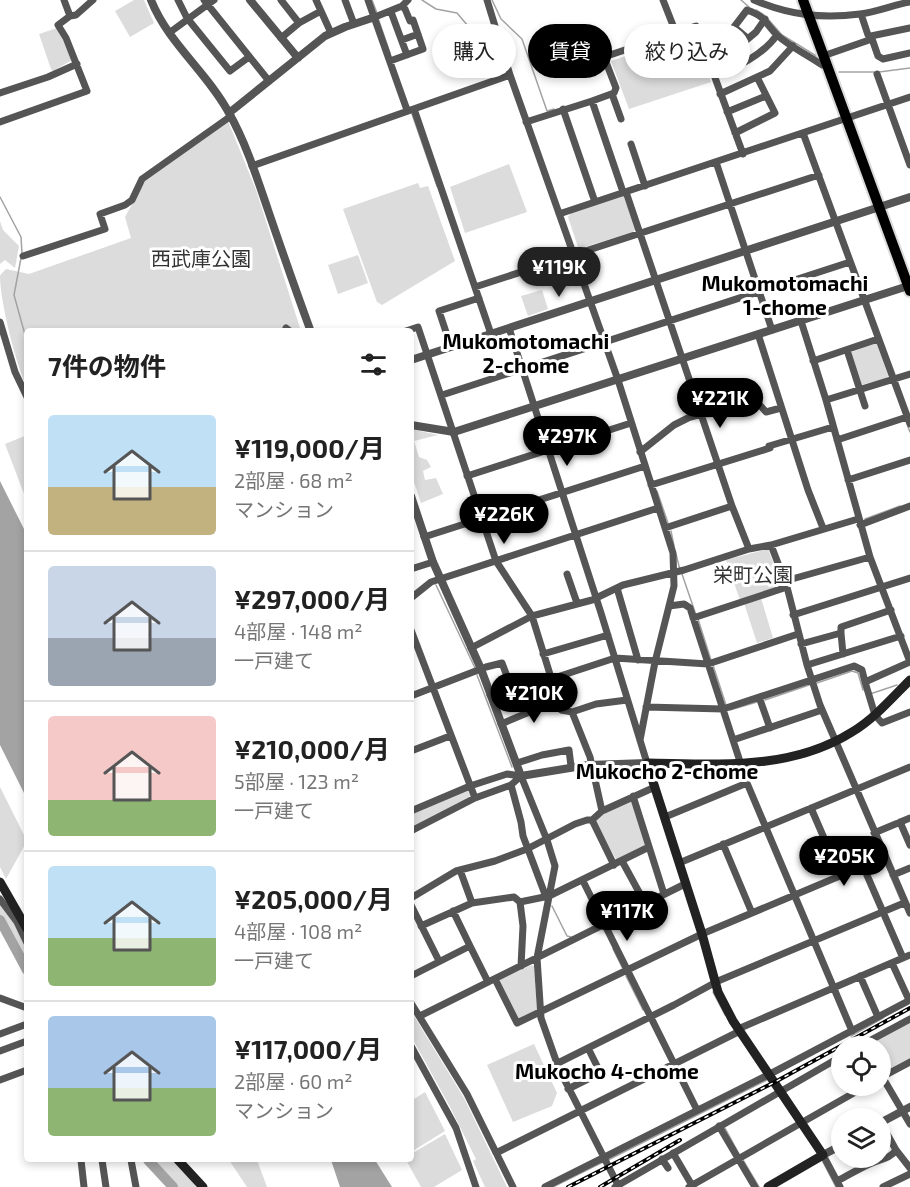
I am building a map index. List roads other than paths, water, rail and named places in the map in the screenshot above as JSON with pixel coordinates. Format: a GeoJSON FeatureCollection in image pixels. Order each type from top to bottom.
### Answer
{"type":"FeatureCollection","features":[{"type":"Feature","properties":{"kind":"main road"},"geometry":{"type":"LineString","coordinates":[[803,0],[909,286]]}},
{"type":"Feature","properties":{"kind":"main road"},"geometry":{"type":"LineString","coordinates":[[768,1187],[823,1155],[727,1011],[715,984],[702,933],[647,763],[741,764],[787,759],[817,749],[852,733],[875,715],[910,680]]}},
{"type":"Feature","properties":{"kind":"main road"},"geometry":{"type":"LineString","coordinates":[[0,882],[24,932]]}},
{"type":"Feature","properties":{"kind":"main road"},"geometry":{"type":"LineString","coordinates":[[180,1162],[203,1187]]}},
{"type":"Feature","properties":{"kind":"street"},"geometry":{"type":"LineString","coordinates":[[64,0],[70,16]]}},
{"type":"Feature","properties":{"kind":"street"},"geometry":{"type":"LineString","coordinates":[[0,122],[87,92],[66,38],[58,25],[70,16],[76,15],[93,0]]}},
{"type":"Feature","properties":{"kind":"street"},"geometry":{"type":"LineString","coordinates":[[151,0],[169,33],[207,78],[230,114],[252,166],[309,328]]}},
{"type":"Feature","properties":{"kind":"street"},"geometry":{"type":"LineString","coordinates":[[178,0],[187,18],[230,71],[249,57]]}},
{"type":"Feature","properties":{"kind":"street"},"geometry":{"type":"LineString","coordinates":[[169,33],[205,2],[214,0]]}},
{"type":"Feature","properties":{"kind":"street"},"geometry":{"type":"LineString","coordinates":[[250,0],[298,58]]}},
{"type":"Feature","properties":{"kind":"street"},"geometry":{"type":"LineString","coordinates":[[281,0],[299,23]]}},
{"type":"Feature","properties":{"kind":"street"},"geometry":{"type":"LineString","coordinates":[[316,0],[332,33]]}},
{"type":"Feature","properties":{"kind":"street"},"geometry":{"type":"LineString","coordinates":[[345,0],[354,24]]}},
{"type":"Feature","properties":{"kind":"street"},"geometry":{"type":"LineString","coordinates":[[368,0],[491,334]]}},
{"type":"Feature","properties":{"kind":"street"},"geometry":{"type":"LineString","coordinates":[[23,256],[105,229],[100,214],[132,200],[142,179],[230,114],[298,58],[332,33],[392,12],[408,0]]}},
{"type":"Feature","properties":{"kind":"street"},"geometry":{"type":"LineString","coordinates":[[487,0],[494,24]]}},
{"type":"Feature","properties":{"kind":"street"},"geometry":{"type":"LineString","coordinates":[[663,0],[672,24]]}},
{"type":"Feature","properties":{"kind":"street"},"geometry":{"type":"LineString","coordinates":[[754,0],[783,12],[816,17],[861,14],[906,2]]}},
{"type":"Feature","properties":{"kind":"street"},"geometry":{"type":"LineString","coordinates":[[205,2],[269,81]]}},
{"type":"Feature","properties":{"kind":"street"},"geometry":{"type":"LineString","coordinates":[[390,61],[423,49],[413,20],[410,21],[402,6]]}},
{"type":"Feature","properties":{"kind":"street"},"geometry":{"type":"LineString","coordinates":[[736,24],[747,10],[759,14],[777,35],[822,65],[825,60],[871,38],[910,28]]}},
{"type":"Feature","properties":{"kind":"street"},"geometry":{"type":"LineString","coordinates":[[281,38],[299,23],[321,11]]}},
{"type":"Feature","properties":{"kind":"street"},"geometry":{"type":"LineString","coordinates":[[392,12],[407,55]]}},
{"type":"Feature","properties":{"kind":"street"},"geometry":{"type":"LineString","coordinates":[[861,14],[878,56],[883,59],[910,53]]}},
{"type":"Feature","properties":{"kind":"street"},"geometry":{"type":"LineString","coordinates":[[750,36],[756,32],[765,19]]}},
{"type":"Feature","properties":{"kind":"street"},"geometry":{"type":"LineString","coordinates":[[402,40],[418,34]]}},
{"type":"Feature","properties":{"kind":"street"},"geometry":{"type":"LineString","coordinates":[[750,59],[761,53],[777,35]]}},
{"type":"Feature","properties":{"kind":"street"},"geometry":{"type":"LineString","coordinates":[[720,94],[758,79],[770,71],[793,46]]}},
{"type":"Feature","properties":{"kind":"street"},"geometry":{"type":"LineString","coordinates":[[526,122],[612,94],[616,88],[604,57],[624,50]]}},
{"type":"Feature","properties":{"kind":"street"},"geometry":{"type":"LineString","coordinates":[[0,93],[48,77],[77,64]]}},
{"type":"Feature","properties":{"kind":"street"},"geometry":{"type":"LineString","coordinates":[[877,74],[907,148],[910,165]]}},
{"type":"Feature","properties":{"kind":"street"},"geometry":{"type":"LineString","coordinates":[[252,166],[501,78]]}},
{"type":"Feature","properties":{"kind":"street"},"geometry":{"type":"LineString","coordinates":[[511,78],[618,380],[673,553],[674,586],[655,662],[640,740]]}},
{"type":"Feature","properties":{"kind":"street"},"geometry":{"type":"LineString","coordinates":[[715,78],[743,154]]}},
{"type":"Feature","properties":{"kind":"street"},"geometry":{"type":"LineString","coordinates":[[735,133],[775,113],[758,79]]}},
{"type":"Feature","properties":{"kind":"street"},"geometry":{"type":"LineString","coordinates":[[612,94],[621,119]]}},
{"type":"Feature","properties":{"kind":"street"},"geometry":{"type":"LineString","coordinates":[[727,112],[766,96]]}},
{"type":"Feature","properties":{"kind":"street"},"geometry":{"type":"LineString","coordinates":[[559,214],[910,97]]}},
{"type":"Feature","properties":{"kind":"street"},"geometry":{"type":"LineString","coordinates":[[592,100],[641,233],[732,506],[749,549]]}},
{"type":"Feature","properties":{"kind":"street"},"geometry":{"type":"LineString","coordinates":[[563,109],[595,202]]}},
{"type":"Feature","properties":{"kind":"street"},"geometry":{"type":"LineString","coordinates":[[803,133],[909,421],[837,440]]}},
{"type":"Feature","properties":{"kind":"street"},"geometry":{"type":"LineString","coordinates":[[631,144],[645,186]]}},
{"type":"Feature","properties":{"kind":"street"},"geometry":{"type":"LineString","coordinates":[[716,162],[772,330]]}},
{"type":"Feature","properties":{"kind":"street"},"geometry":{"type":"LineString","coordinates":[[475,286],[819,175]]}},
{"type":"Feature","properties":{"kind":"street"},"geometry":{"type":"LineString","coordinates":[[414,359],[910,197]]}},
{"type":"Feature","properties":{"kind":"street"},"geometry":{"type":"LineString","coordinates":[[442,395],[850,262]]}},
{"type":"Feature","properties":{"kind":"street"},"geometry":{"type":"LineString","coordinates":[[414,425],[454,432],[909,286]]}},
{"type":"Feature","properties":{"kind":"street"},"geometry":{"type":"LineString","coordinates":[[451,347],[439,311],[479,298]]}},
{"type":"Feature","properties":{"kind":"street"},"geometry":{"type":"LineString","coordinates":[[0,321],[15,372],[24,391]]}},
{"type":"Feature","properties":{"kind":"street"},"geometry":{"type":"LineString","coordinates":[[801,321],[826,400],[875,574],[910,662],[865,682]]}},
{"type":"Feature","properties":{"kind":"street"},"geometry":{"type":"LineString","coordinates":[[414,328],[418,327],[442,395],[495,561],[531,616],[561,710],[572,712],[596,704],[627,700]]}},
{"type":"Feature","properties":{"kind":"street"},"geometry":{"type":"LineString","coordinates":[[414,810],[470,786],[507,774],[521,776],[592,764],[647,763],[596,596],[509,328]]}},
{"type":"Feature","properties":{"kind":"street"},"geometry":{"type":"LineString","coordinates":[[758,334],[823,528]]}},
{"type":"Feature","properties":{"kind":"street"},"geometry":{"type":"LineString","coordinates":[[813,361],[878,339]]}},
{"type":"Feature","properties":{"kind":"street"},"geometry":{"type":"LineString","coordinates":[[847,350],[865,406]]}},
{"type":"Feature","properties":{"kind":"street"},"geometry":{"type":"LineString","coordinates":[[826,400],[910,374]]}},
{"type":"Feature","properties":{"kind":"street"},"geometry":{"type":"LineString","coordinates":[[640,452],[674,425],[688,418],[720,413],[755,402],[766,412],[781,408]]}},
{"type":"Feature","properties":{"kind":"street"},"geometry":{"type":"LineString","coordinates":[[467,476],[631,423]]}},
{"type":"Feature","properties":{"kind":"street"},"geometry":{"type":"LineString","coordinates":[[651,484],[718,462],[743,457],[791,438],[833,427]]}},
{"type":"Feature","properties":{"kind":"street"},"geometry":{"type":"LineString","coordinates":[[848,480],[910,460]]}},
{"type":"Feature","properties":{"kind":"street"},"geometry":{"type":"LineString","coordinates":[[424,537],[645,466]]}},
{"type":"Feature","properties":{"kind":"street"},"geometry":{"type":"LineString","coordinates":[[414,505],[440,580],[481,669],[555,866],[537,958],[540,1013],[556,1064],[617,1186],[831,1062]]}},
{"type":"Feature","properties":{"kind":"street"},"geometry":{"type":"LineString","coordinates":[[665,528],[732,506]]}},
{"type":"Feature","properties":{"kind":"street"},"geometry":{"type":"LineString","coordinates":[[471,648],[531,616],[592,600],[596,596],[647,578],[771,545],[823,528],[859,522],[910,506]]}},
{"type":"Feature","properties":{"kind":"street"},"geometry":{"type":"LineString","coordinates":[[414,596],[431,582],[658,508]]}},
{"type":"Feature","properties":{"kind":"street"},"geometry":{"type":"LineString","coordinates":[[771,545],[786,584],[798,634],[822,710],[910,913]]}},
{"type":"Feature","properties":{"kind":"street"},"geometry":{"type":"LineString","coordinates":[[696,617],[786,584],[870,557]]}},
{"type":"Feature","properties":{"kind":"street"},"geometry":{"type":"LineString","coordinates":[[414,568],[433,562]]}},
{"type":"Feature","properties":{"kind":"street"},"geometry":{"type":"LineString","coordinates":[[567,574],[577,603]]}},
{"type":"Feature","properties":{"kind":"street"},"geometry":{"type":"LineString","coordinates":[[794,615],[910,578]]}},
{"type":"Feature","properties":{"kind":"street"},"geometry":{"type":"LineString","coordinates":[[617,588],[638,660]]}},
{"type":"Feature","properties":{"kind":"street"},"geometry":{"type":"LineString","coordinates":[[669,606],[687,605],[696,617],[747,783],[852,1031]]}},
{"type":"Feature","properties":{"kind":"street"},"geometry":{"type":"LineString","coordinates":[[843,654],[841,627],[891,610]]}},
{"type":"Feature","properties":{"kind":"street"},"geometry":{"type":"LineString","coordinates":[[801,644],[841,633]]}},
{"type":"Feature","properties":{"kind":"street"},"geometry":{"type":"LineString","coordinates":[[551,679],[615,658],[655,662],[710,663],[798,634]]}},
{"type":"Feature","properties":{"kind":"street"},"geometry":{"type":"LineString","coordinates":[[543,654],[608,635]]}},
{"type":"Feature","properties":{"kind":"street"},"geometry":{"type":"LineString","coordinates":[[807,665],[901,636]]}},
{"type":"Feature","properties":{"kind":"street"},"geometry":{"type":"LineString","coordinates":[[414,644],[433,687],[475,798]]}},
{"type":"Feature","properties":{"kind":"street"},"geometry":{"type":"LineString","coordinates":[[414,695],[502,663],[511,687],[490,695]]}},
{"type":"Feature","properties":{"kind":"street"},"geometry":{"type":"LineString","coordinates":[[646,707],[723,709],[854,666],[862,670],[875,715],[882,723],[910,712]]}},
{"type":"Feature","properties":{"kind":"street"},"geometry":{"type":"LineString","coordinates":[[759,697],[770,728]]}},
{"type":"Feature","properties":{"kind":"street"},"geometry":{"type":"LineString","coordinates":[[501,724],[558,700]]}},
{"type":"Feature","properties":{"kind":"street"},"geometry":{"type":"LineString","coordinates":[[733,740],[822,710]]}},
{"type":"Feature","properties":{"kind":"street"},"geometry":{"type":"LineString","coordinates":[[572,712],[592,764],[602,811]]}},
{"type":"Feature","properties":{"kind":"street"},"geometry":{"type":"LineString","coordinates":[[414,750],[450,736]]}},
{"type":"Feature","properties":{"kind":"street"},"geometry":{"type":"LineString","coordinates":[[516,763],[568,750],[571,766]]}},
{"type":"Feature","properties":{"kind":"street"},"geometry":{"type":"LineString","coordinates":[[679,863],[910,767]]}},
{"type":"Feature","properties":{"kind":"street"},"geometry":{"type":"LineString","coordinates":[[414,829],[475,798],[510,785],[521,776]]}},
{"type":"Feature","properties":{"kind":"street"},"geometry":{"type":"LineString","coordinates":[[665,817],[747,783]]}},
{"type":"Feature","properties":{"kind":"street"},"geometry":{"type":"LineString","coordinates":[[510,785],[527,849],[548,896]]}},
{"type":"Feature","properties":{"kind":"street"},"geometry":{"type":"LineString","coordinates":[[414,896],[456,871],[527,849],[575,824],[592,820],[602,811],[655,787]]}},
{"type":"Feature","properties":{"kind":"street"},"geometry":{"type":"LineString","coordinates":[[633,796],[664,894]]}},
{"type":"Feature","properties":{"kind":"street"},"geometry":{"type":"LineString","coordinates":[[811,808],[840,875]]}},
{"type":"Feature","properties":{"kind":"street"},"geometry":{"type":"LineString","coordinates":[[874,833],[910,818]]}},
{"type":"Feature","properties":{"kind":"street"},"geometry":{"type":"LineString","coordinates":[[592,820],[614,865]]}},
{"type":"Feature","properties":{"kind":"street"},"geometry":{"type":"LineString","coordinates":[[900,822],[910,845]]}},
{"type":"Feature","properties":{"kind":"street"},"geometry":{"type":"LineString","coordinates":[[723,844],[752,913]]}},
{"type":"Feature","properties":{"kind":"street"},"geometry":{"type":"LineString","coordinates":[[520,902],[548,896],[649,847]]}},
{"type":"Feature","properties":{"kind":"street"},"geometry":{"type":"LineString","coordinates":[[453,911],[470,946],[518,1023],[702,933],[885,856]]}},
{"type":"Feature","properties":{"kind":"street"},"geometry":{"type":"LineString","coordinates":[[622,861],[645,903]]}},
{"type":"Feature","properties":{"kind":"street"},"geometry":{"type":"LineString","coordinates":[[496,1153],[739,1030],[906,957],[863,866]]}},
{"type":"Feature","properties":{"kind":"street"},"geometry":{"type":"LineString","coordinates":[[893,875],[910,868]]}},
{"type":"Feature","properties":{"kind":"street"},"geometry":{"type":"LineString","coordinates":[[460,870],[472,903]]}},
{"type":"Feature","properties":{"kind":"street"},"geometry":{"type":"LineString","coordinates":[[583,881],[697,1110]]}},
{"type":"Feature","properties":{"kind":"street"},"geometry":{"type":"LineString","coordinates":[[420,1016],[685,884]]}},
{"type":"Feature","properties":{"kind":"street"},"geometry":{"type":"LineString","coordinates":[[421,926],[472,903],[514,897],[520,902],[523,926],[521,966]]}},
{"type":"Feature","properties":{"kind":"street"},"geometry":{"type":"LineString","coordinates":[[0,899],[24,933]]}},
{"type":"Feature","properties":{"kind":"street"},"geometry":{"type":"LineString","coordinates":[[556,1064],[718,981],[904,903]]}},
{"type":"Feature","properties":{"kind":"street"},"geometry":{"type":"LineString","coordinates":[[414,911],[439,961]]}},
{"type":"Feature","properties":{"kind":"street"},"geometry":{"type":"LineString","coordinates":[[414,974],[470,946]]}},
{"type":"Feature","properties":{"kind":"street"},"geometry":{"type":"LineString","coordinates":[[545,1187],[605,1160],[909,1000],[892,963]]}},
{"type":"Feature","properties":{"kind":"street"},"geometry":{"type":"LineString","coordinates":[[860,976],[878,1017]]}},
{"type":"Feature","properties":{"kind":"street"},"geometry":{"type":"LineString","coordinates":[[0,998],[24,1007]]}},
{"type":"Feature","properties":{"kind":"street"},"geometry":{"type":"LineString","coordinates":[[0,1007],[11,1003]]}},
{"type":"Feature","properties":{"kind":"street"},"geometry":{"type":"LineString","coordinates":[[414,1007],[467,1094],[513,1187]]}},
{"type":"Feature","properties":{"kind":"street"},"geometry":{"type":"LineString","coordinates":[[880,1036],[910,1019]]}},
{"type":"Feature","properties":{"kind":"street"},"geometry":{"type":"LineString","coordinates":[[0,1034],[24,1025]]}},
{"type":"Feature","properties":{"kind":"street"},"geometry":{"type":"LineString","coordinates":[[0,1051],[24,1042]]}},
{"type":"Feature","properties":{"kind":"street"},"geometry":{"type":"LineString","coordinates":[[568,1089],[598,1074],[599,1070],[588,1048]]}},
{"type":"Feature","properties":{"kind":"street"},"geometry":{"type":"LineString","coordinates":[[414,1051],[456,1128],[476,1187]]}},
{"type":"Feature","properties":{"kind":"street"},"geometry":{"type":"LineString","coordinates":[[891,1071],[910,1062]]}},
{"type":"Feature","properties":{"kind":"street"},"geometry":{"type":"LineString","coordinates":[[0,1080],[24,1071]]}},
{"type":"Feature","properties":{"kind":"street"},"geometry":{"type":"LineString","coordinates":[[891,1089],[906,1109],[910,1124]]}},
{"type":"Feature","properties":{"kind":"street"},"geometry":{"type":"LineString","coordinates":[[673,1152],[691,1186],[848,1096]]}},
{"type":"Feature","properties":{"kind":"street"},"geometry":{"type":"LineString","coordinates":[[891,1117],[906,1109]]}},
{"type":"Feature","properties":{"kind":"street"},"geometry":{"type":"LineString","coordinates":[[719,1126],[755,1187]]}},
{"type":"Feature","properties":{"kind":"street"},"geometry":{"type":"LineString","coordinates":[[891,1141],[910,1168]]}},
{"type":"Feature","properties":{"kind":"street"},"geometry":{"type":"LineString","coordinates":[[831,1151],[823,1155],[839,1184],[873,1162],[885,1159],[896,1150]]}},
{"type":"Feature","properties":{"kind":"street"},"geometry":{"type":"LineString","coordinates":[[662,1159],[668,1168]]}},
{"type":"Feature","properties":{"kind":"street"},"geometry":{"type":"LineString","coordinates":[[81,1162],[84,1187]]}},
{"type":"Feature","properties":{"kind":"street"},"geometry":{"type":"LineString","coordinates":[[102,1162],[106,1187]]}},
{"type":"Feature","properties":{"kind":"street"},"geometry":{"type":"LineString","coordinates":[[131,1162],[136,1187]]}},
{"type":"Feature","properties":{"kind":"street"},"geometry":{"type":"LineString","coordinates":[[883,1187],[910,1174]]}},
{"type":"Feature","properties":{"kind":"waterway"},"geometry":{"type":"LineString","coordinates":[[372,0],[377,13]]}},
{"type":"Feature","properties":{"kind":"waterway"},"geometry":{"type":"LineString","coordinates":[[422,0],[436,9],[457,13],[466,24]]}},
{"type":"Feature","properties":{"kind":"waterway"},"geometry":{"type":"LineString","coordinates":[[492,0],[501,19],[522,39],[547,111],[554,109]]}},
{"type":"Feature","properties":{"kind":"waterway"},"geometry":{"type":"LineString","coordinates":[[741,0],[749,7]]}},
{"type":"Feature","properties":{"kind":"waterway"},"geometry":{"type":"LineString","coordinates":[[756,10],[764,15]]}},
{"type":"Feature","properties":{"kind":"waterway"},"geometry":{"type":"LineString","coordinates":[[378,18],[390,53]]}},
{"type":"Feature","properties":{"kind":"waterway"},"geometry":{"type":"LineString","coordinates":[[768,19],[782,35],[818,57]]}},
{"type":"Feature","properties":{"kind":"waterway"},"geometry":{"type":"LineString","coordinates":[[879,72],[910,68]]}},
{"type":"Feature","properties":{"kind":"waterway"},"geometry":{"type":"LineString","coordinates":[[839,72],[874,72]]}},
{"type":"Feature","properties":{"kind":"waterway"},"geometry":{"type":"LineString","coordinates":[[412,114],[437,186]]}},
{"type":"Feature","properties":{"kind":"waterway"},"geometry":{"type":"LineString","coordinates":[[0,197],[21,237],[22,253]]}},
{"type":"Feature","properties":{"kind":"waterway"},"geometry":{"type":"LineString","coordinates":[[21,258],[14,295],[24,331]]}},
{"type":"Feature","properties":{"kind":"waterway"},"geometry":{"type":"LineString","coordinates":[[908,427],[910,432]]}},
{"type":"Feature","properties":{"kind":"waterway"},"geometry":{"type":"LineString","coordinates":[[657,491],[668,523]]}},
{"type":"Feature","properties":{"kind":"waterway"},"geometry":{"type":"LineString","coordinates":[[865,519],[900,506]]}},
{"type":"Feature","properties":{"kind":"waterway"},"geometry":{"type":"LineString","coordinates":[[671,531],[674,546]]}},
{"type":"Feature","properties":{"kind":"waterway"},"geometry":{"type":"LineString","coordinates":[[676,554],[680,570]]}},
{"type":"Feature","properties":{"kind":"waterway"},"geometry":{"type":"LineString","coordinates":[[682,574],[696,615]]}},
{"type":"Feature","properties":{"kind":"waterway"},"geometry":{"type":"LineString","coordinates":[[436,585],[475,668]]}},
{"type":"Feature","properties":{"kind":"waterway"},"geometry":{"type":"LineString","coordinates":[[698,619],[711,660]]}},
{"type":"Feature","properties":{"kind":"waterway"},"geometry":{"type":"LineString","coordinates":[[713,665],[726,705]]}},
{"type":"Feature","properties":{"kind":"waterway"},"geometry":{"type":"LineString","coordinates":[[817,683],[852,671],[858,673],[863,690]]}},
{"type":"Feature","properties":{"kind":"waterway"},"geometry":{"type":"LineString","coordinates":[[477,675],[512,767]]}},
{"type":"Feature","properties":{"kind":"waterway"},"geometry":{"type":"LineString","coordinates":[[765,700],[809,685]]}},
{"type":"Feature","properties":{"kind":"waterway"},"geometry":{"type":"LineString","coordinates":[[870,694],[897,685]]}},
{"type":"Feature","properties":{"kind":"waterway"},"geometry":{"type":"LineString","coordinates":[[730,710],[757,702]]}},
{"type":"Feature","properties":{"kind":"waterway"},"geometry":{"type":"LineString","coordinates":[[885,863],[901,901]]}},
{"type":"Feature","properties":{"kind":"waterway"},"geometry":{"type":"LineString","coordinates":[[552,906],[567,936],[571,937]]}},
{"type":"Feature","properties":{"kind":"waterway"},"geometry":{"type":"LineString","coordinates":[[0,920],[24,964]]}},
{"type":"Feature","properties":{"kind":"waterway"},"geometry":{"type":"LineString","coordinates":[[613,949],[623,969]]}},
{"type":"Feature","properties":{"kind":"waterway"},"geometry":{"type":"LineString","coordinates":[[626,976],[643,1010]]}},
{"type":"Feature","properties":{"kind":"waterway"},"geometry":{"type":"LineString","coordinates":[[713,992],[725,1015]]}},
{"type":"Feature","properties":{"kind":"waterway"},"geometry":{"type":"LineString","coordinates":[[851,1036],[883,1018]]}},
{"type":"Feature","properties":{"kind":"waterway"},"geometry":{"type":"LineString","coordinates":[[608,1160],[767,1080]]}},
{"type":"Feature","properties":{"kind":"waterway"},"geometry":{"type":"LineString","coordinates":[[725,1128],[739,1154]]}},
{"type":"Feature","properties":{"kind":"waterway"},"geometry":{"type":"LineString","coordinates":[[743,1160],[759,1187]]}},
{"type":"Feature","properties":{"kind":"waterway"},"geometry":{"type":"LineString","coordinates":[[150,1162],[173,1187]]}},
{"type":"Feature","properties":{"kind":"waterway"},"geometry":{"type":"LineString","coordinates":[[553,1187],[603,1162]]}},
{"type":"Feature","properties":{"kind":"waterway"},"geometry":{"type":"LineString","coordinates":[[823,1162],[836,1187]]}},
{"type":"Feature","properties":{"kind":"railway"},"geometry":{"type":"LineString","coordinates":[[568,1187],[775,1082],[910,1008]]}},
{"type":"Feature","properties":{"kind":"railway"},"geometry":{"type":"LineString","coordinates":[[600,1187],[680,1140]]}},
{"type":"Feature","properties":{"kind":"district","name":"Mukomotomachi 1-chome"},"geometry":{"type":"Point","coordinates":[785,294]}},
{"type":"Feature","properties":{"kind":"district","name":"Mukomotomachi 2-chome"},"geometry":{"type":"Point","coordinates":[526,352]}},
{"type":"Feature","properties":{"kind":"district","name":"Mukocho 2-chome"},"geometry":{"type":"Point","coordinates":[667,770]}},
{"type":"Feature","properties":{"kind":"district","name":"Mukocho 4-chome"},"geometry":{"type":"Point","coordinates":[607,1070]}},
{"type":"Feature","properties":{"kind":"park label","name":"西武庫公園"},"geometry":{"type":"Point","coordinates":[201,258]}},
{"type":"Feature","properties":{"kind":"park label","name":"栄町公園"},"geometry":{"type":"Point","coordinates":[753,574]}}]}
